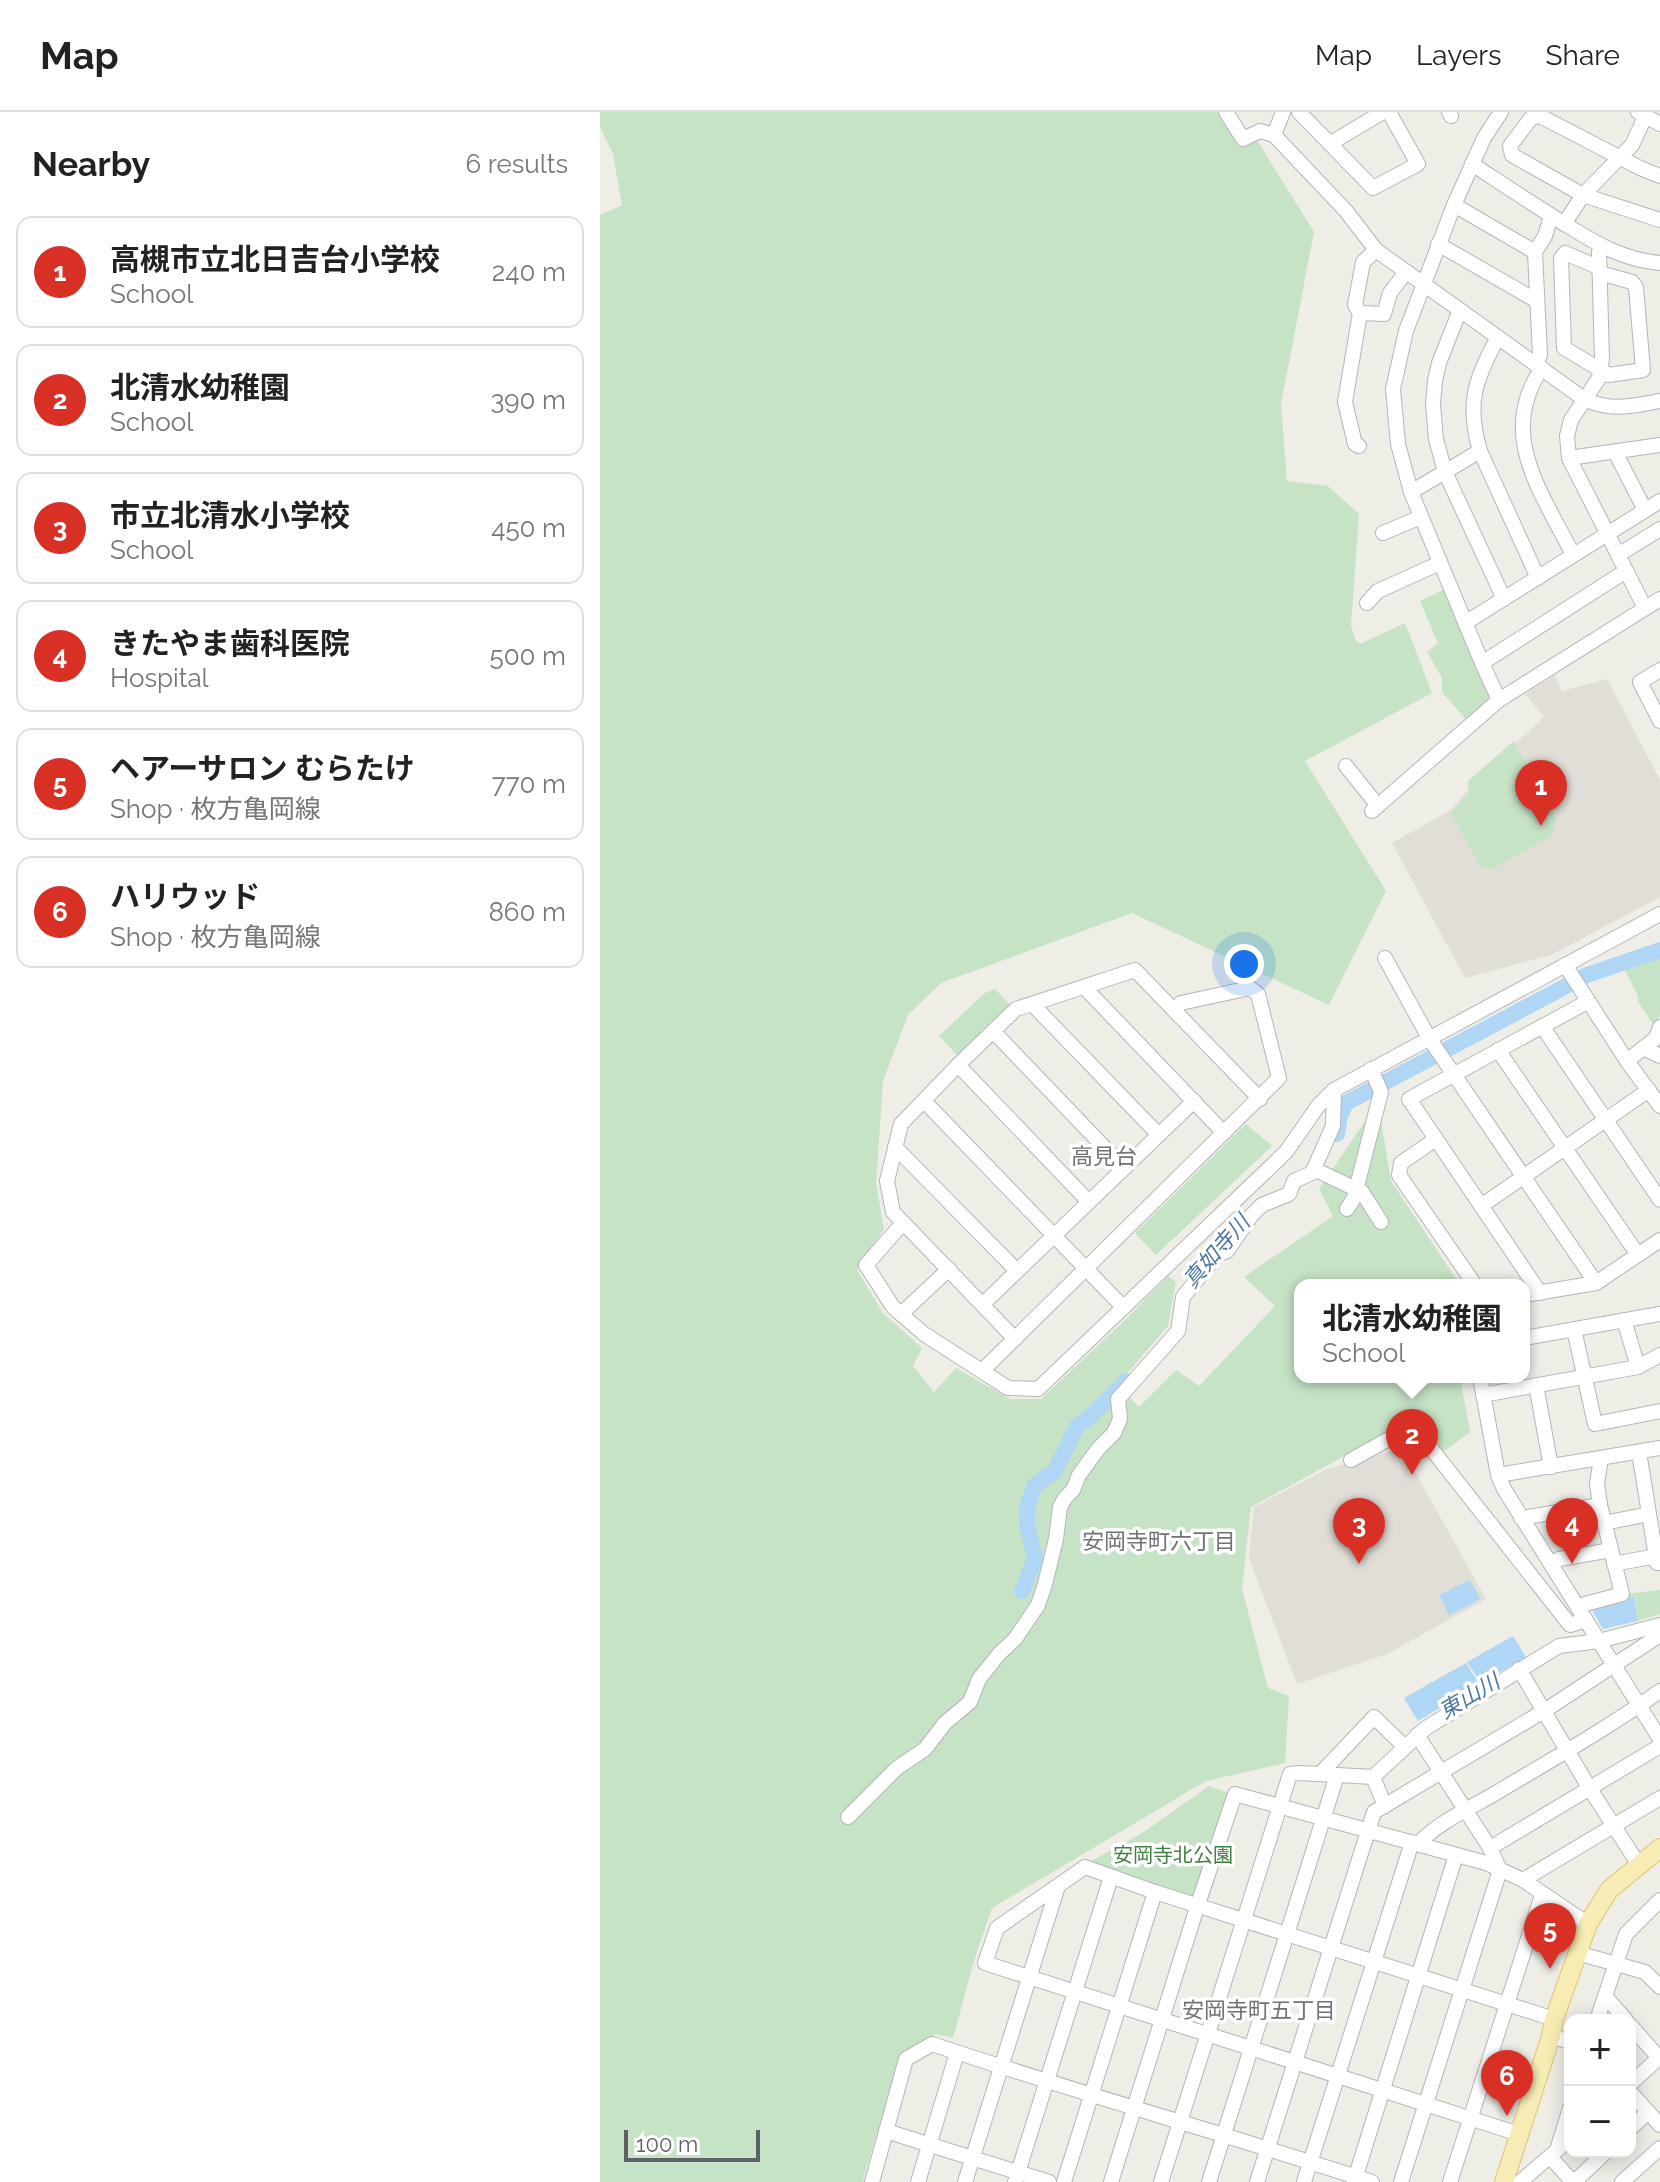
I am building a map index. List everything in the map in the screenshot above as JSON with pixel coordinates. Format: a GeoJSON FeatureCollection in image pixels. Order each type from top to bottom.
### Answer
{"type":"FeatureCollection","features":[{"type":"Feature","properties":{"kind":"main road"},"geometry":{"type":"LineString","coordinates":[[1504,2182],[1588,1924],[1609,1890],[1660,1848]]}},
{"type":"Feature","properties":{"kind":"street"},"geometry":{"type":"LineString","coordinates":[[1226,112],[1243,139],[1260,131],[1274,135],[1346,211],[1376,250],[1584,399],[1613,408],[1660,401]]}},
{"type":"Feature","properties":{"kind":"street"},"geometry":{"type":"LineString","coordinates":[[1274,135],[1283,112]]}},
{"type":"Feature","properties":{"kind":"street"},"geometry":{"type":"LineString","coordinates":[[1299,112],[1373,188],[1418,163],[1389,112]]}},
{"type":"Feature","properties":{"kind":"street"},"geometry":{"type":"LineString","coordinates":[[1331,143],[1383,112]]}},
{"type":"Feature","properties":{"kind":"street"},"geometry":{"type":"LineString","coordinates":[[1499,700],[1411,492],[1398,444],[1393,389],[1406,331],[1438,244],[1484,138],[1501,112]]}},
{"type":"Feature","properties":{"kind":"street"},"geometry":{"type":"LineString","coordinates":[[1573,555],[1530,470],[1524,449],[1523,406],[1540,355],[1535,252],[1557,220],[1632,145],[1642,115],[1660,124]]}},
{"type":"Feature","properties":{"kind":"street"},"geometry":{"type":"LineString","coordinates":[[1660,176],[1540,116],[1531,118],[1510,146],[1512,155],[1583,195],[1660,220]]}},
{"type":"Feature","properties":{"kind":"street"},"geometry":{"type":"LineString","coordinates":[[1472,164],[1601,247],[1625,257],[1660,263]]}},
{"type":"Feature","properties":{"kind":"street"},"geometry":{"type":"LineString","coordinates":[[1454,205],[1535,252]]}},
{"type":"Feature","properties":{"kind":"street"},"geometry":{"type":"LineString","coordinates":[[1438,244],[1537,301]]}},
{"type":"Feature","properties":{"kind":"street"},"geometry":{"type":"LineString","coordinates":[[1601,247],[1601,371],[1571,420],[1567,436],[1569,458],[1645,608]]}},
{"type":"Feature","properties":{"kind":"street"},"geometry":{"type":"LineString","coordinates":[[1359,446],[1355,444],[1345,402],[1339,394],[1360,313],[1355,305],[1363,262],[1376,250]]}},
{"type":"Feature","properties":{"kind":"street"},"geometry":{"type":"LineString","coordinates":[[1565,253],[1600,271],[1632,282],[1636,287],[1643,370],[1609,375],[1564,348],[1561,258],[1565,253]]}},
{"type":"Feature","properties":{"kind":"street"},"geometry":{"type":"LineString","coordinates":[[1360,313],[1384,314],[1390,293],[1406,272]]}},
{"type":"Feature","properties":{"kind":"street"},"geometry":{"type":"LineString","coordinates":[[1460,310],[1439,363],[1435,381],[1434,425],[1440,460],[1504,599]]}},
{"type":"Feature","properties":{"kind":"street"},"geometry":{"type":"LineString","coordinates":[[1498,337],[1480,372],[1474,393],[1474,433],[1538,578]]}},
{"type":"Feature","properties":{"kind":"street"},"geometry":{"type":"LineString","coordinates":[[1569,458],[1660,445]]}},
{"type":"Feature","properties":{"kind":"street"},"geometry":{"type":"LineString","coordinates":[[1411,492],[1480,451]]}},
{"type":"Feature","properties":{"kind":"street"},"geometry":{"type":"LineString","coordinates":[[1615,452],[1645,510]]}},
{"type":"Feature","properties":{"kind":"street"},"geometry":{"type":"LineString","coordinates":[[1465,623],[1660,501]]}},
{"type":"Feature","properties":{"kind":"street"},"geometry":{"type":"LineString","coordinates":[[1383,533],[1421,517]]}},
{"type":"Feature","properties":{"kind":"street"},"geometry":{"type":"LineString","coordinates":[[1618,555],[1660,529]]}},
{"type":"Feature","properties":{"kind":"street"},"geometry":{"type":"LineString","coordinates":[[1367,603],[1378,591],[1440,563]]}},
{"type":"Feature","properties":{"kind":"street"},"geometry":{"type":"LineString","coordinates":[[1482,663],[1626,571]]}},
{"type":"Feature","properties":{"kind":"street"},"geometry":{"type":"LineString","coordinates":[[1346,766],[1375,808],[1499,700],[1660,599]]}},
{"type":"Feature","properties":{"kind":"street"},"geometry":{"type":"LineString","coordinates":[[1660,670],[1640,682],[1660,721]]}},
{"type":"Feature","properties":{"kind":"street"},"geometry":{"type":"LineString","coordinates":[[903,1223],[866,1265],[893,1307],[924,1334],[1008,1388],[1038,1389],[1286,1152],[1318,1106],[1334,1090],[1660,914]]}},
{"type":"Feature","properties":{"kind":"street"},"geometry":{"type":"LineString","coordinates":[[1384,958],[1429,1038],[1596,1283]]}},
{"type":"Feature","properties":{"kind":"street"},"geometry":{"type":"LineString","coordinates":[[1565,965],[1587,1002],[1660,1106]]}},
{"type":"Feature","properties":{"kind":"street"},"geometry":{"type":"LineString","coordinates":[[1015,1339],[893,1212],[887,1181],[901,1124],[958,1065],[1016,1009],[1135,970],[1260,1099]]}},
{"type":"Feature","properties":{"kind":"street"},"geometry":{"type":"LineString","coordinates":[[1084,987],[1224,1133]]}},
{"type":"Feature","properties":{"kind":"street"},"geometry":{"type":"LineString","coordinates":[[983,1370],[1279,1078],[1258,994],[1250,988],[1181,1003],[1174,1010]]}},
{"type":"Feature","properties":{"kind":"street"},"geometry":{"type":"LineString","coordinates":[[1540,1293],[1409,1099],[1587,1002]]}},
{"type":"Feature","properties":{"kind":"street"},"geometry":{"type":"LineString","coordinates":[[1032,1004],[1159,1135]]}},
{"type":"Feature","properties":{"kind":"street"},"geometry":{"type":"LineString","coordinates":[[1542,1026],[1660,1200]]}},
{"type":"Feature","properties":{"kind":"street"},"geometry":{"type":"LineString","coordinates":[[1627,1061],[1656,1038],[1660,1027]]}},
{"type":"Feature","properties":{"kind":"street"},"geometry":{"type":"LineString","coordinates":[[993,1031],[1124,1168]]}},
{"type":"Feature","properties":{"kind":"street"},"geometry":{"type":"LineString","coordinates":[[1643,1048],[1660,1056]]}},
{"type":"Feature","properties":{"kind":"street"},"geometry":{"type":"LineString","coordinates":[[1498,1050],[1638,1255]]}},
{"type":"Feature","properties":{"kind":"street"},"geometry":{"type":"LineString","coordinates":[[958,1065],[1089,1202]]}},
{"type":"Feature","properties":{"kind":"street"},"geometry":{"type":"LineString","coordinates":[[1347,1209],[1356,1189],[1381,1092],[1371,1069]]}},
{"type":"Feature","properties":{"kind":"street"},"geometry":{"type":"LineString","coordinates":[[848,1817],[897,1768],[925,1749],[945,1723],[970,1702],[979,1679],[1015,1639],[1038,1605],[1056,1539],[1060,1507],[1073,1490],[1079,1475],[1114,1433],[1120,1419],[1118,1399],[1178,1331],[1183,1297],[1217,1255],[1227,1251],[1262,1205],[1312,1173],[1333,1126],[1334,1090]]}},
{"type":"Feature","properties":{"kind":"street"},"geometry":{"type":"LineString","coordinates":[[1481,1206],[1649,1090]]}},
{"type":"Feature","properties":{"kind":"street"},"geometry":{"type":"LineString","coordinates":[[924,1101],[1123,1307]]}},
{"type":"Feature","properties":{"kind":"street"},"geometry":{"type":"LineString","coordinates":[[983,1304],[1194,1101]]}},
{"type":"Feature","properties":{"kind":"street"},"geometry":{"type":"LineString","coordinates":[[1436,1139],[1401,1163],[1399,1175],[1471,1279]]}},
{"type":"Feature","properties":{"kind":"street"},"geometry":{"type":"LineString","coordinates":[[895,1147],[1017,1271]]}},
{"type":"Feature","properties":{"kind":"street"},"geometry":{"type":"LineString","coordinates":[[1314,1169],[1362,1192],[1381,1222]]}},
{"type":"Feature","properties":{"kind":"street"},"geometry":{"type":"LineString","coordinates":[[1530,1294],[1596,1283],[1660,1240]]}},
{"type":"Feature","properties":{"kind":"street"},"geometry":{"type":"LineString","coordinates":[[901,1314],[949,1269]]}},
{"type":"Feature","properties":{"kind":"street"},"geometry":{"type":"LineString","coordinates":[[1530,1337],[1660,1314]]}},
{"type":"Feature","properties":{"kind":"street"},"geometry":{"type":"LineString","coordinates":[[1624,1320],[1638,1367]]}},
{"type":"Feature","properties":{"kind":"street"},"geometry":{"type":"LineString","coordinates":[[1574,1329],[1595,1424],[1660,1411]]}},
{"type":"Feature","properties":{"kind":"street"},"geometry":{"type":"LineString","coordinates":[[1483,1395],[1638,1367],[1659,1358]]}},
{"type":"Feature","properties":{"kind":"street"},"geometry":{"type":"LineString","coordinates":[[1481,1383],[1498,1475],[1521,1518],[1660,1739]]}},
{"type":"Feature","properties":{"kind":"street"},"geometry":{"type":"LineString","coordinates":[[1536,1385],[1551,1467]]}},
{"type":"Feature","properties":{"kind":"street"},"geometry":{"type":"LineString","coordinates":[[1351,1460],[1405,1430],[1419,1433],[1570,1625],[1586,1620]]}},
{"type":"Feature","properties":{"kind":"street"},"geometry":{"type":"LineString","coordinates":[[1498,1475],[1660,1448]]}},
{"type":"Feature","properties":{"kind":"street"},"geometry":{"type":"LineString","coordinates":[[1552,1564],[1559,1559],[1658,1559],[1639,1452]]}},
{"type":"Feature","properties":{"kind":"street"},"geometry":{"type":"LineString","coordinates":[[1578,1606],[1622,1594],[1600,1505],[1597,1484],[1601,1458]]}},
{"type":"Feature","properties":{"kind":"street"},"geometry":{"type":"LineString","coordinates":[[1521,1518],[1600,1505]]}},
{"type":"Feature","properties":{"kind":"street"},"geometry":{"type":"LineString","coordinates":[[1604,1523],[1649,1514]]}},
{"type":"Feature","properties":{"kind":"street"},"geometry":{"type":"LineString","coordinates":[[1161,2182],[1290,1774],[1373,1777],[1417,1735],[1559,1646],[1599,1641],[1660,1625]]}},
{"type":"Feature","properties":{"kind":"street"},"geometry":{"type":"LineString","coordinates":[[1257,2182],[1374,1812],[1544,1711],[1660,1635]]}},
{"type":"Feature","properties":{"kind":"street"},"geometry":{"type":"LineString","coordinates":[[1519,1669],[1639,1865]]}},
{"type":"Feature","properties":{"kind":"street"},"geometry":{"type":"LineString","coordinates":[[1304,2182],[1415,1843],[1660,1691]]}},
{"type":"Feature","properties":{"kind":"street"},"geometry":{"type":"LineString","coordinates":[[1320,1774],[1374,1717],[1404,1746]]}},
{"type":"Feature","properties":{"kind":"street"},"geometry":{"type":"LineString","coordinates":[[1401,2182],[1500,1870],[1490,1848],[1417,1735]]}},
{"type":"Feature","properties":{"kind":"street"},"geometry":{"type":"LineString","coordinates":[[1490,1848],[1660,1746]]}},
{"type":"Feature","properties":{"kind":"street"},"geometry":{"type":"LineString","coordinates":[[1209,2182],[1337,1775]]}},
{"type":"Feature","properties":{"kind":"street"},"geometry":{"type":"LineString","coordinates":[[1373,1777],[1385,1806]]}},
{"type":"Feature","properties":{"kind":"street"},"geometry":{"type":"LineString","coordinates":[[1111,2182],[1235,1794],[1486,1863],[1523,1880],[1588,1924]]}},
{"type":"Feature","properties":{"kind":"street"},"geometry":{"type":"LineString","coordinates":[[1523,1880],[1660,1798]]}},
{"type":"Feature","properties":{"kind":"street"},"geometry":{"type":"LineString","coordinates":[[1354,2179],[1456,1855]]}},
{"type":"Feature","properties":{"kind":"street"},"geometry":{"type":"LineString","coordinates":[[1519,2134],[985,1963],[997,1928],[1085,1867],[1506,2003],[1552,2027],[1564,2037]]}},
{"type":"Feature","properties":{"kind":"street"},"geometry":{"type":"LineString","coordinates":[[1016,2177],[1111,1877]]}},
{"type":"Feature","properties":{"kind":"street"},"geometry":{"type":"LineString","coordinates":[[965,2182],[1058,1886]]}},
{"type":"Feature","properties":{"kind":"street"},"geometry":{"type":"LineString","coordinates":[[1064,2182],[1155,1892]]}},
{"type":"Feature","properties":{"kind":"street"},"geometry":{"type":"LineString","coordinates":[[1450,2182],[1542,1895]]}},
{"type":"Feature","properties":{"kind":"street"},"geometry":{"type":"LineString","coordinates":[[1599,2014],[1626,1934],[1660,1900]]}},
{"type":"Feature","properties":{"kind":"street"},"geometry":{"type":"LineString","coordinates":[[1577,1953],[1645,1972],[1659,1981]]}},
{"type":"Feature","properties":{"kind":"street"},"geometry":{"type":"LineString","coordinates":[[1605,1996],[1621,2014]]}},
{"type":"Feature","properties":{"kind":"street"},"geometry":{"type":"LineString","coordinates":[[1636,2032],[1660,2058],[1636,2079]]}},
{"type":"Feature","properties":{"kind":"street"},"geometry":{"type":"LineString","coordinates":[[872,2182],[906,2059],[932,2044],[1354,2179],[1372,2182]]}},
{"type":"Feature","properties":{"kind":"street"},"geometry":{"type":"LineString","coordinates":[[918,2182],[957,2053]]}},
{"type":"Feature","properties":{"kind":"street"},"geometry":{"type":"LineString","coordinates":[[1636,2099],[1660,2125]]}},
{"type":"Feature","properties":{"kind":"street"},"geometry":{"type":"LineString","coordinates":[[1636,2123],[1648,2112]]}},
{"type":"Feature","properties":{"kind":"street"},"geometry":{"type":"LineString","coordinates":[[1553,2154],[1564,2124]]}},
{"type":"Feature","properties":{"kind":"street"},"geometry":{"type":"LineString","coordinates":[[886,2131],[971,2157],[1016,2177],[1049,2182]]}},
{"type":"Feature","properties":{"kind":"street"},"geometry":{"type":"LineString","coordinates":[[1520,2182],[1564,2144]]}},
{"type":"Feature","properties":{"kind":"street"},"geometry":{"type":"LineString","coordinates":[[1622,2182],[1660,2148]]}},
{"type":"Feature","properties":{"kind":"street"},"geometry":{"type":"LineString","coordinates":[[1553,2154],[1574,2182],[1600,2158]]}},
{"type":"Feature","properties":{"kind":"shaded area"},"geometry":{"type":"Polygon","coordinates":[[[1555,675],[1562,691],[1607,679],[1660,780],[1660,897],[1551,955],[1465,978],[1392,843],[1451,810],[1468,789],[1469,782],[1497,761],[1544,717],[1525,694],[1555,675]]]}},
{"type":"Feature","properties":{"kind":"shaded area"},"geometry":{"type":"Polygon","coordinates":[[[1400,1445],[1486,1599],[1387,1654],[1297,1684],[1249,1558],[1254,1507],[1327,1469],[1388,1452],[1400,1445]]]}},
{"type":"Feature","properties":{"kind":"green space"},"geometry":{"type":"Polygon","coordinates":[[[600,112],[1228,112],[1255,137],[1314,232],[1281,404],[1287,481],[1328,486],[1359,514],[1351,626],[1356,641],[1360,644],[1405,623],[1432,693],[1305,761],[1386,891],[1329,1005],[1132,913],[941,983],[908,1015],[883,1081],[876,1184],[884,1229],[857,1270],[883,1313],[922,1348],[913,1366],[934,1392],[956,1368],[1010,1399],[1041,1399],[1168,1276],[1176,1282],[1168,1326],[1117,1385],[1139,1407],[1176,1370],[1199,1386],[1275,1306],[1244,1277],[1333,1216],[1319,1189],[1378,1102],[1391,1181],[1456,1279],[1294,1279],[1294,1383],[1461,1383],[1470,1432],[1442,1453],[1425,1412],[1251,1507],[1242,1589],[1268,1688],[1289,1696],[1285,1763],[1206,1781],[992,1908],[953,2038],[936,2034],[901,2053],[864,2182],[600,2182],[600,215],[622,205],[613,154],[600,127],[600,112]]]}},
{"type":"Feature","properties":{"kind":"green space"},"geometry":{"type":"Polygon","coordinates":[[[1447,588],[1493,698],[1469,723],[1442,692],[1442,678],[1427,652],[1438,643],[1420,601],[1447,588]]]}},
{"type":"Feature","properties":{"kind":"green space"},"geometry":{"type":"Polygon","coordinates":[[[1514,741],[1556,817],[1552,836],[1492,869],[1480,866],[1451,813],[1469,792],[1468,781],[1514,741]]]}},
{"type":"Feature","properties":{"kind":"green space"},"geometry":{"type":"Polygon","coordinates":[[[1660,955],[1660,1014],[1655,1027],[1637,1000],[1639,998],[1625,970],[1660,955]]]}},
{"type":"Feature","properties":{"kind":"green space"},"geometry":{"type":"Polygon","coordinates":[[[995,989],[1011,1006],[959,1057],[939,1036],[985,993],[995,989]]]}},
{"type":"Feature","properties":{"kind":"green space"},"geometry":{"type":"Polygon","coordinates":[[[1246,1124],[1272,1146],[1156,1255],[1135,1233],[1246,1124]]]}},
{"type":"Feature","properties":{"kind":"green space"},"geometry":{"type":"Polygon","coordinates":[[[1660,1590],[1660,1614],[1638,1621],[1635,1597],[1626,1598],[1625,1594],[1660,1590]]]}},
{"type":"Feature","properties":{"kind":"green space","name":"安岡寺北公園"},"geometry":{"type":"Polygon","coordinates":[[[1209,1786],[1231,1794],[1193,1900],[1084,1865],[1144,1832],[1209,1786]]]}},
{"type":"Feature","properties":{"kind":"water"},"geometry":{"type":"Polygon","coordinates":[[[1470,1580],[1480,1599],[1449,1615],[1439,1595],[1470,1580]]]}},
{"type":"Feature","properties":{"kind":"water"},"geometry":{"type":"Polygon","coordinates":[[[1634,1597],[1638,1621],[1603,1629],[1593,1612],[1596,1604],[1634,1597]]]}},
{"type":"Feature","properties":{"kind":"water"},"geometry":{"type":"Polygon","coordinates":[[[1513,1636],[1526,1657],[1481,1683],[1467,1662],[1513,1636]]]}},
{"type":"Feature","properties":{"kind":"water"},"geometry":{"type":"Polygon","coordinates":[[[1466,1663],[1479,1684],[1418,1721],[1404,1698],[1466,1663]]]}},
{"type":"Feature","properties":{"kind":"waterway","name":"真如寺川"},"geometry":{"type":"LineString","coordinates":[[1337,1134],[1346,1103],[1587,975],[1660,950]]}},
{"type":"Feature","properties":{"kind":"waterway","name":"真如寺川"},"geometry":{"type":"LineString","coordinates":[[1022,1591],[1035,1559],[1027,1524],[1028,1504],[1035,1485],[1055,1471],[1077,1426],[1126,1381]]}},
{"type":"Feature","properties":{"kind":"place","name":"高槻市立北日吉台小学校"},"geometry":{"type":"Point","coordinates":[1541,826]}},
{"type":"Feature","properties":{"kind":"place","name":"北清水幼稚園"},"geometry":{"type":"Point","coordinates":[1412,1475]}},
{"type":"Feature","properties":{"kind":"place","name":"市立北清水小学校"},"geometry":{"type":"Point","coordinates":[1359,1564]}},
{"type":"Feature","properties":{"kind":"place","name":"きたやま歯科医院"},"geometry":{"type":"Point","coordinates":[1572,1564]}},
{"type":"Feature","properties":{"kind":"place","name":"ヘアーサロン むらたけ"},"geometry":{"type":"Point","coordinates":[1550,1969]}},
{"type":"Feature","properties":{"kind":"place","name":"ハリウッド"},"geometry":{"type":"Point","coordinates":[1507,2116]}},
{"type":"Feature","properties":{"kind":"district","name":"高見台"},"geometry":{"type":"Point","coordinates":[1104,1156]}},
{"type":"Feature","properties":{"kind":"district","name":"安岡寺町六丁目"},"geometry":{"type":"Point","coordinates":[1159,1541]}},
{"type":"Feature","properties":{"kind":"district","name":"安岡寺町五丁目"},"geometry":{"type":"Point","coordinates":[1259,2010]}},
{"type":"Feature","properties":{"kind":"water label","name":"東山川"},"geometry":{"type":"Point","coordinates":[1469,1696]}}]}
